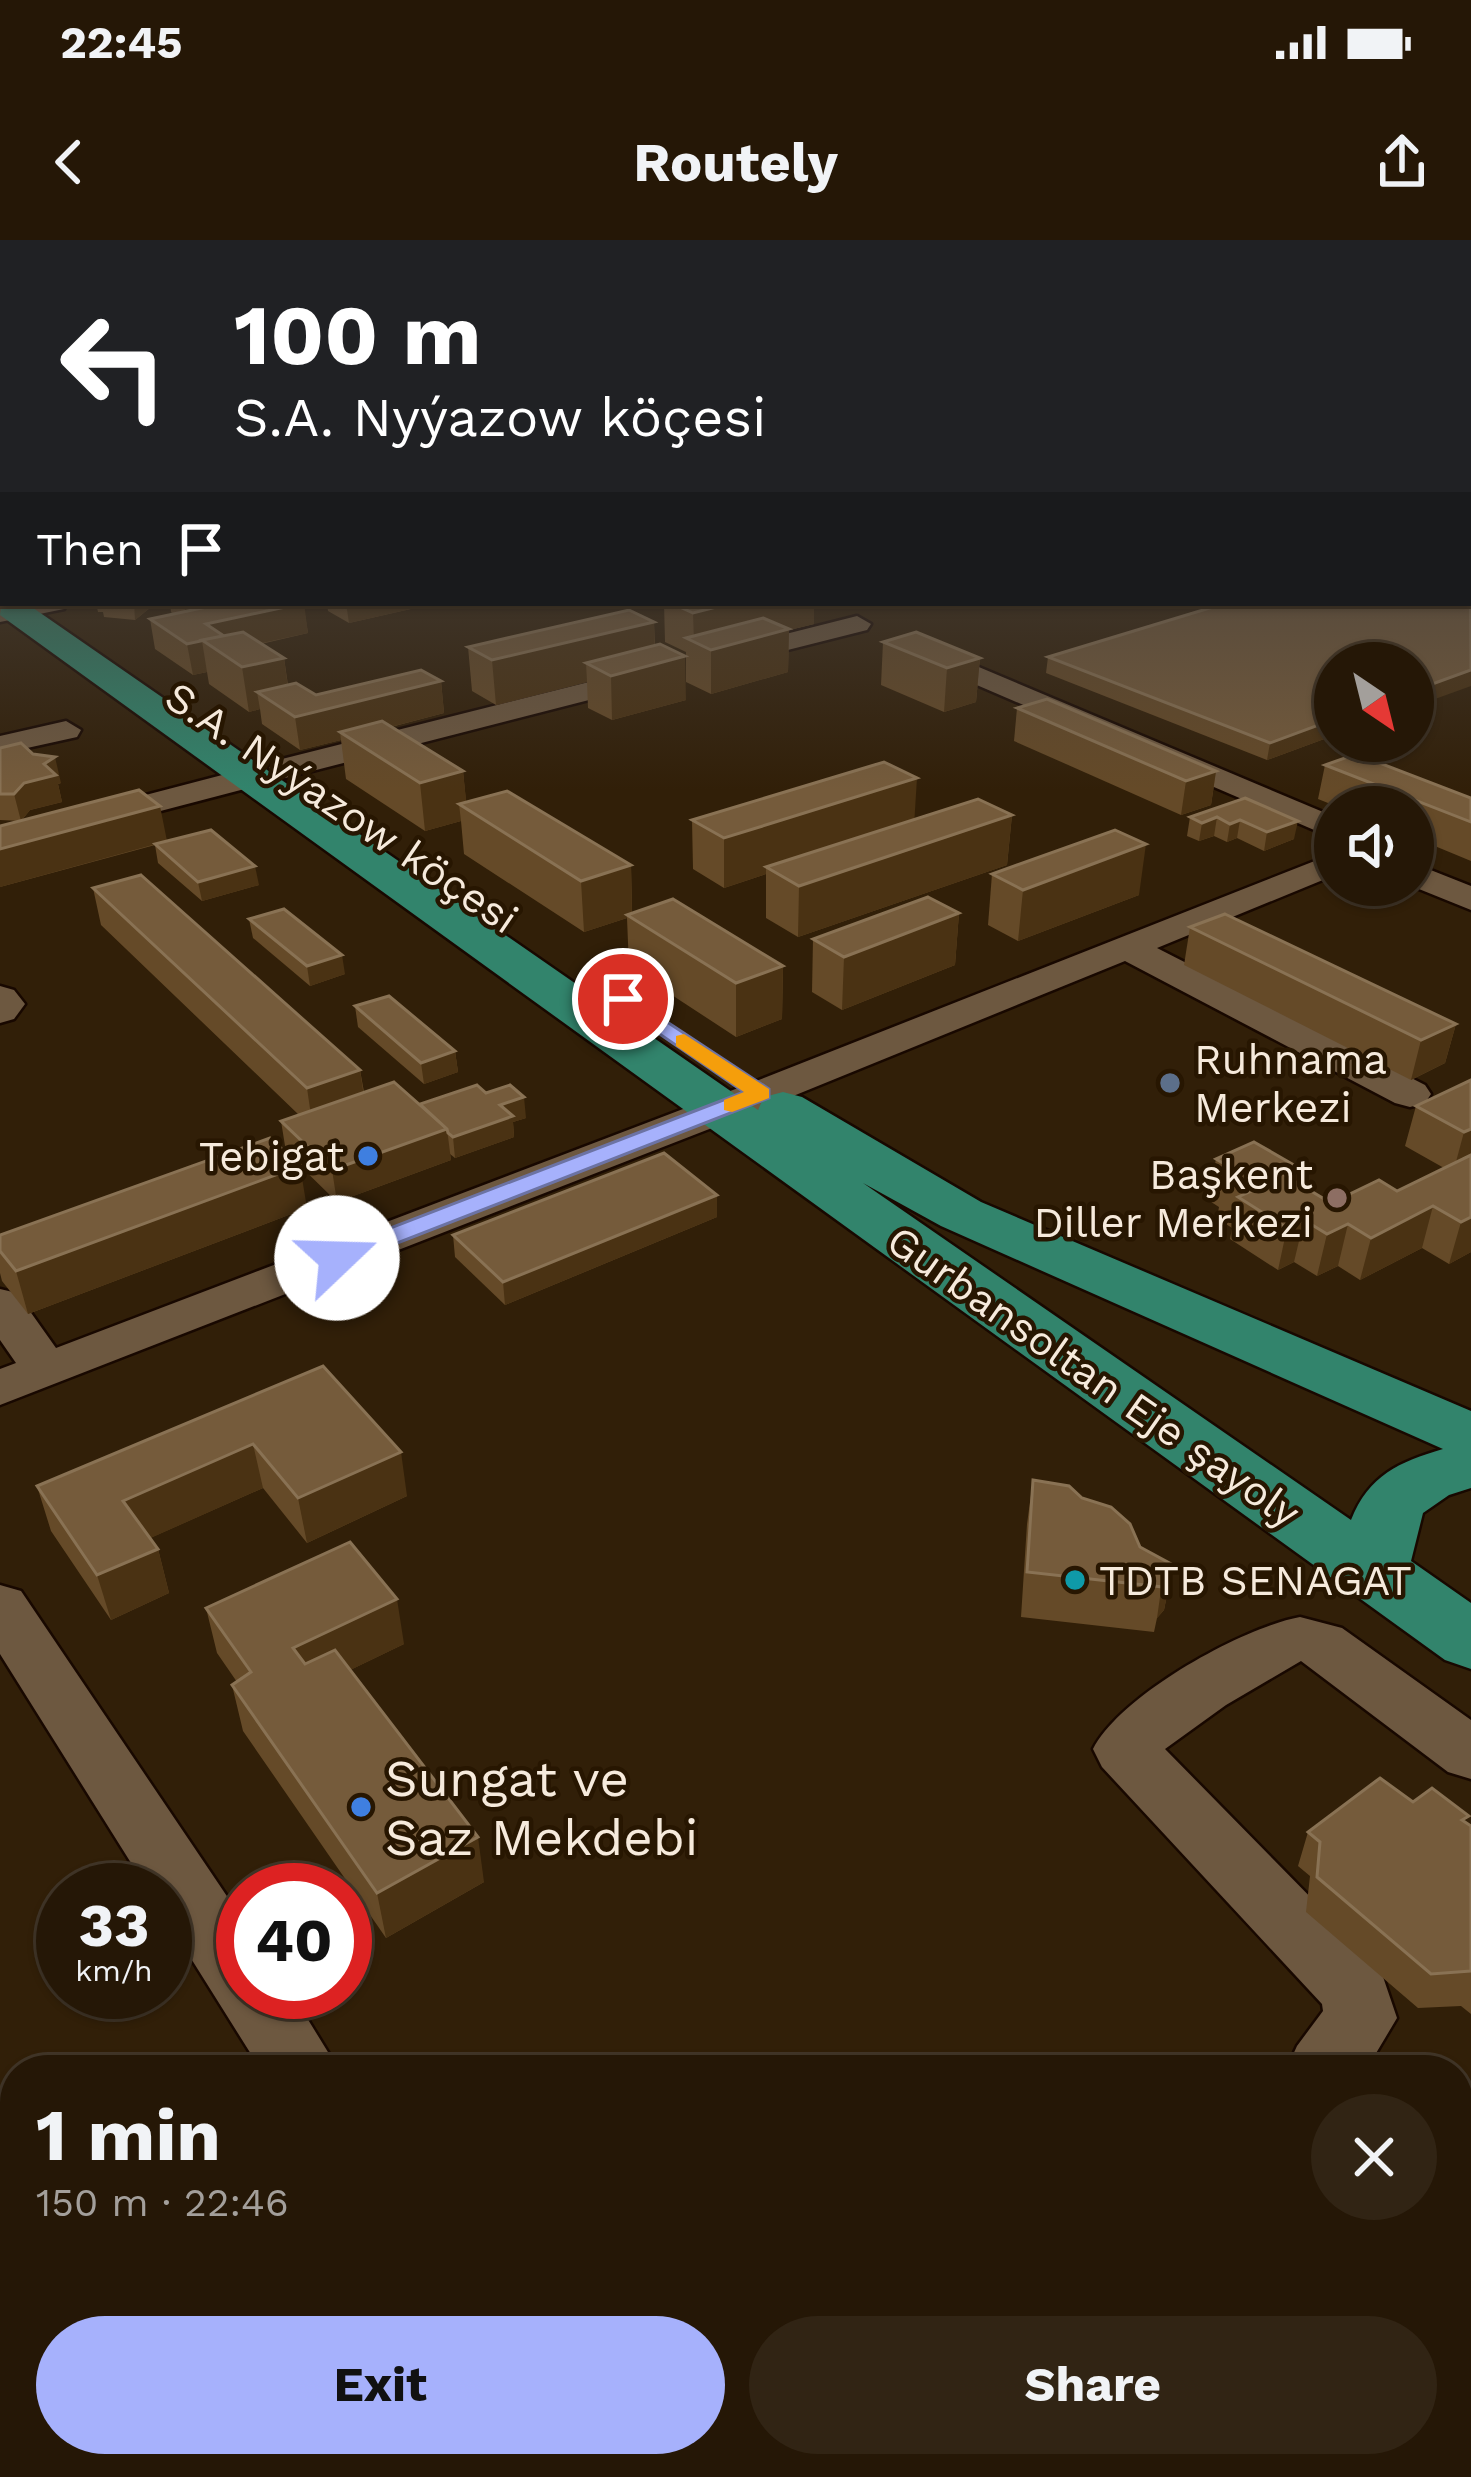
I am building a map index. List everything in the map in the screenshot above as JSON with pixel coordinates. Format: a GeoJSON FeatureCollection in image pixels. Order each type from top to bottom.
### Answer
{"type":"FeatureCollection","features":[{"type":"Feature","properties":{"kind":"main road","name":"S.A. Nyýazow köçesi"},"geometry":{"type":"LineString","coordinates":[[27,606],[739,1102],[962,1214],[1471,1436]]}},
{"type":"Feature","properties":{"kind":"main road","name":"Gurbansoltan Eje şayoly"},"geometry":{"type":"LineString","coordinates":[[739,1102],[1471,1641]]}},
{"type":"Feature","properties":{"kind":"main road"},"geometry":{"type":"LineString","coordinates":[[1373,1572],[1381,1524],[1395,1495],[1438,1473],[1471,1465]]}},
{"type":"Feature","properties":{"kind":"street"},"geometry":{"type":"LineString","coordinates":[[815,606],[1314,820]]}},
{"type":"Feature","properties":{"kind":"street"},"geometry":{"type":"LineString","coordinates":[[0,843],[857,624]]}},
{"type":"Feature","properties":{"kind":"street"},"geometry":{"type":"LineString","coordinates":[[0,745],[66,730]]}},
{"type":"Feature","properties":{"kind":"street"},"geometry":{"type":"LineString","coordinates":[[0,1304],[23,1379],[739,1102],[1314,870]]}},
{"type":"Feature","properties":{"kind":"street"},"geometry":{"type":"LineString","coordinates":[[1434,883],[1471,899]]}},
{"type":"Feature","properties":{"kind":"street"},"geometry":{"type":"LineString","coordinates":[[1126,946],[1410,1094]]}},
{"type":"Feature","properties":{"kind":"street"},"geometry":{"type":"LineString","coordinates":[[0,998],[5,1004],[0,1011]]}},
{"type":"Feature","properties":{"kind":"street"},"geometry":{"type":"LineString","coordinates":[[0,1606],[216,1938]]}},
{"type":"Feature","properties":{"kind":"street"},"geometry":{"type":"LineString","coordinates":[[1334,2055],[1361,2018],[1354,1990],[1125,1749],[1156,1722],[1216,1683],[1288,1641],[1304,1638],[1321,1644],[1471,1754]]}},
{"type":"Feature","properties":{"kind":"street"},"geometry":{"type":"LineString","coordinates":[[269,2019],[292,2055]]}},
{"type":"Feature","properties":{"kind":"building"},"geometry":{"type":"Polygon","coordinates":[[[211,606],[290,606],[206,624],[224,636],[187,644],[150,619],[211,606]]]}},
{"type":"Feature","properties":{"kind":"building"},"geometry":{"type":"Polygon","coordinates":[[[678,606],[720,606],[693,613],[678,606]]]}},
{"type":"Feature","properties":{"kind":"building"},"geometry":{"type":"Polygon","coordinates":[[[1216,606],[1471,606],[1471,670],[1434,683],[1434,642],[1314,642],[1314,727],[1270,743],[1048,657],[1216,606]]]}},
{"type":"Feature","properties":{"kind":"building"},"geometry":{"type":"Polygon","coordinates":[[[629,610],[654,622],[492,660],[468,647],[629,610]]]}},
{"type":"Feature","properties":{"kind":"building"},"geometry":{"type":"Polygon","coordinates":[[[763,618],[789,629],[711,650],[686,638],[763,618]]]}},
{"type":"Feature","properties":{"kind":"building"},"geometry":{"type":"Polygon","coordinates":[[[243,632],[284,658],[242,667],[202,640],[243,632]]]}},
{"type":"Feature","properties":{"kind":"building"},"geometry":{"type":"Polygon","coordinates":[[[916,632],[980,658],[947,668],[883,642],[916,632]]]}},
{"type":"Feature","properties":{"kind":"building"},"geometry":{"type":"Polygon","coordinates":[[[660,644],[685,656],[611,676],[586,663],[660,644]]]}},
{"type":"Feature","properties":{"kind":"building"},"geometry":{"type":"Polygon","coordinates":[[[421,670],[441,681],[295,717],[257,692],[296,683],[316,695],[421,670]]]}},
{"type":"Feature","properties":{"kind":"building"},"geometry":{"type":"Polygon","coordinates":[[[1047,699],[1216,771],[1186,781],[1017,708],[1047,699]]]}},
{"type":"Feature","properties":{"kind":"building"},"geometry":{"type":"Polygon","coordinates":[[[382,721],[463,771],[420,783],[340,732],[382,721]]]}},
{"type":"Feature","properties":{"kind":"building"},"geometry":{"type":"Polygon","coordinates":[[[21,743],[33,754],[55,757],[44,764],[56,775],[24,783],[14,794],[0,794],[0,748],[21,743]]]}},
{"type":"Feature","properties":{"kind":"building"},"geometry":{"type":"Polygon","coordinates":[[[884,762],[917,778],[724,838],[692,820],[884,762]]]}},
{"type":"Feature","properties":{"kind":"building"},"geometry":{"type":"Polygon","coordinates":[[[1377,762],[1471,798],[1471,822],[1434,808],[1434,786],[1379,786],[1325,765],[1377,762]]]}},
{"type":"Feature","properties":{"kind":"building"},"geometry":{"type":"Polygon","coordinates":[[[139,790],[160,806],[0,849],[0,826],[139,790]]]}},
{"type":"Feature","properties":{"kind":"building"},"geometry":{"type":"Polygon","coordinates":[[[507,791],[631,865],[581,881],[459,804],[507,791]]]}},
{"type":"Feature","properties":{"kind":"building"},"geometry":{"type":"Polygon","coordinates":[[[1245,798],[1298,821],[1267,832],[1240,820],[1230,824],[1217,817],[1202,823],[1190,817],[1245,798]]]}},
{"type":"Feature","properties":{"kind":"building"},"geometry":{"type":"Polygon","coordinates":[[[978,799],[1012,815],[799,886],[766,867],[978,799]]]}},
{"type":"Feature","properties":{"kind":"building"},"geometry":{"type":"Polygon","coordinates":[[[211,830],[255,866],[198,882],[155,844],[211,830]]]}},
{"type":"Feature","properties":{"kind":"building"},"geometry":{"type":"Polygon","coordinates":[[[1115,830],[1146,844],[1023,890],[992,874],[1115,830]]]}},
{"type":"Feature","properties":{"kind":"building"},"geometry":{"type":"Polygon","coordinates":[[[141,875],[360,1070],[307,1088],[93,888],[141,875]]]}},
{"type":"Feature","properties":{"kind":"building"},"geometry":{"type":"Polygon","coordinates":[[[928,897],[959,913],[844,957],[813,939],[928,897]]]}},
{"type":"Feature","properties":{"kind":"building"},"geometry":{"type":"Polygon","coordinates":[[[673,899],[783,966],[736,983],[627,915],[673,899]]]}},
{"type":"Feature","properties":{"kind":"building"},"geometry":{"type":"Polygon","coordinates":[[[284,909],[342,955],[307,966],[249,919],[284,909]]]}},
{"type":"Feature","properties":{"kind":"building"},"geometry":{"type":"Polygon","coordinates":[[[1225,914],[1456,1024],[1421,1040],[1190,927],[1225,914]]]}},
{"type":"Feature","properties":{"kind":"building"},"geometry":{"type":"Polygon","coordinates":[[[389,996],[455,1051],[421,1063],[355,1006],[389,996]]]}},
{"type":"Feature","properties":{"kind":"building"},"geometry":{"type":"Polygon","coordinates":[[[1471,1080],[1471,1129],[1464,1132],[1416,1106],[1471,1080]]]}},
{"type":"Feature","properties":{"kind":"building"},"geometry":{"type":"Polygon","coordinates":[[[394,1082],[447,1129],[332,1170],[281,1121],[394,1082]]]}},
{"type":"Feature","properties":{"kind":"building"},"geometry":{"type":"Polygon","coordinates":[[[477,1085],[486,1093],[510,1085],[524,1097],[500,1105],[513,1116],[453,1137],[420,1104],[477,1085]]]}},
{"type":"Feature","properties":{"kind":"building"},"geometry":{"type":"Polygon","coordinates":[[[270,1138],[300,1166],[16,1271],[0,1251],[0,1235],[270,1138]]]}},
{"type":"Feature","properties":{"kind":"building"},"geometry":{"type":"Polygon","coordinates":[[[1254,1142],[1301,1169],[1286,1176],[1331,1203],[1379,1180],[1397,1191],[1471,1155],[1471,1217],[1461,1222],[1433,1206],[1371,1238],[1348,1224],[1327,1234],[1304,1220],[1287,1228],[1238,1197],[1249,1192],[1225,1177],[1236,1171],[1216,1159],[1254,1142]]]}},
{"type":"Feature","properties":{"kind":"building"},"geometry":{"type":"Polygon","coordinates":[[[664,1153],[717,1195],[503,1282],[453,1235],[664,1153]]]}},
{"type":"Feature","properties":{"kind":"building"},"geometry":{"type":"Polygon","coordinates":[[[323,1366],[401,1452],[298,1498],[253,1444],[123,1501],[158,1549],[97,1575],[37,1486],[323,1366]]]}},
{"type":"Feature","properties":{"kind":"building"},"geometry":{"type":"Polygon","coordinates":[[[1033,1480],[1069,1486],[1082,1498],[1111,1507],[1130,1524],[1140,1547],[1173,1565],[1163,1576],[1163,1587],[1027,1572],[1033,1480]]]}},
{"type":"Feature","properties":{"kind":"building","name":"Sungat ve Saz Mekdebi"},"geometry":{"type":"Polygon","coordinates":[[[350,1542],[397,1599],[293,1648],[305,1664],[335,1650],[478,1837],[377,1893],[372,1886],[372,1863],[356,1863],[232,1685],[251,1672],[206,1608],[350,1542]]]}},
{"type":"Feature","properties":{"kind":"building"},"geometry":{"type":"Polygon","coordinates":[[[1380,1778],[1413,1802],[1432,1788],[1469,1816],[1462,1820],[1471,1826],[1471,1971],[1431,1974],[1317,1877],[1320,1842],[1308,1832],[1380,1778]]]}},
{"type":"Feature","properties":{"kind":"slow traffic"},"geometry":{"type":"LineString","coordinates":[[684,1041],[761,1094],[732,1105]]}},
{"type":"Feature","properties":{"kind":"place","name":"Ruhnama Merkezi"},"geometry":{"type":"Point","coordinates":[1170,1083]}},
{"type":"Feature","properties":{"kind":"place","name":"Tebigat"},"geometry":{"type":"Point","coordinates":[368,1156]}},
{"type":"Feature","properties":{"kind":"place","name":"Başkent Diller Merkezi"},"geometry":{"type":"Point","coordinates":[1337,1198]}},
{"type":"Feature","properties":{"kind":"place","name":"TDTB SENAGAT"},"geometry":{"type":"Point","coordinates":[1075,1580]}},
{"type":"Feature","properties":{"kind":"place","name":"Sungat ve Saz Mekdebi"},"geometry":{"type":"Point","coordinates":[361,1807]}},
{"type":"Feature","properties":{"kind":"route"},"geometry":{"type":"LineString","coordinates":[[337,1258],[761,1094],[623,999]]}}]}
